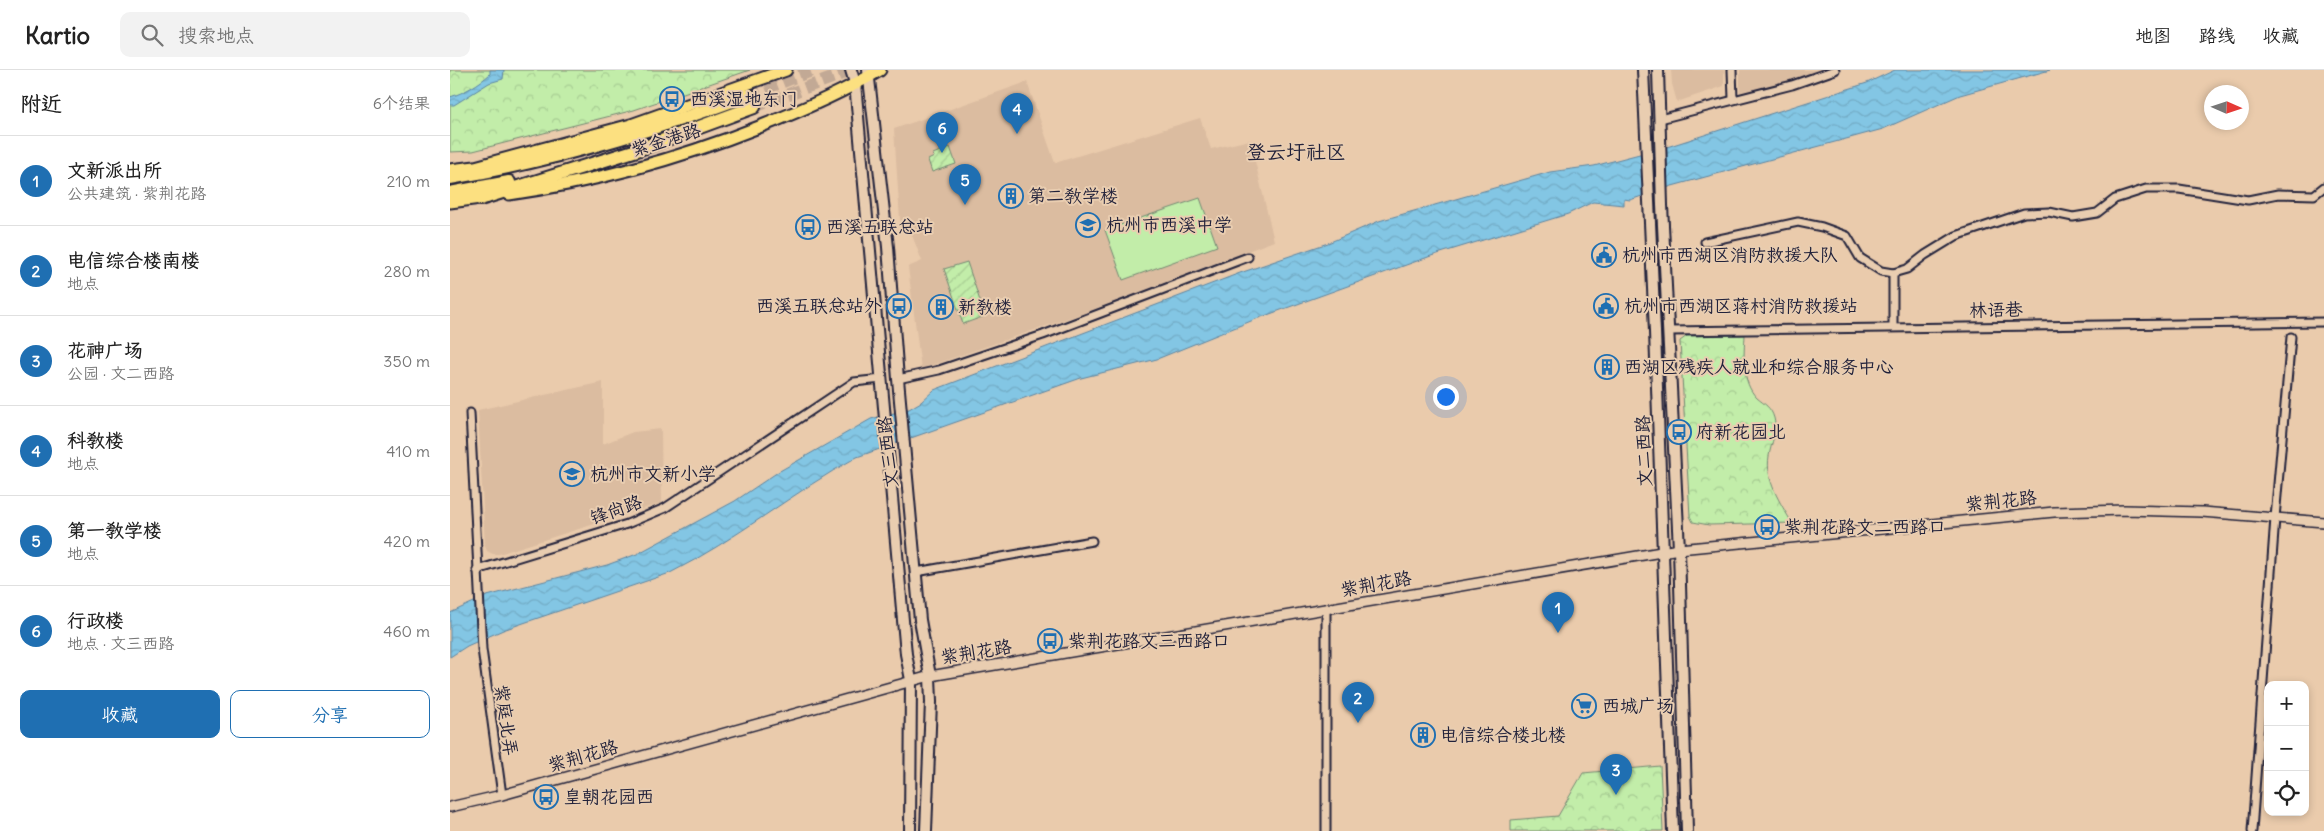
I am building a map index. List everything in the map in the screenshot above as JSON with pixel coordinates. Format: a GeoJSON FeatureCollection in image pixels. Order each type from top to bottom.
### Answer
{"type":"FeatureCollection","features":[{"type":"Feature","properties":{"kind":"highway"},"geometry":{"type":"LineString","coordinates":[[450,178],[512,167],[599,146],[635,136],[749,95]]}},
{"type":"Feature","properties":{"kind":"highway"},"geometry":{"type":"LineString","coordinates":[[480,199],[667,140],[754,107]]}},
{"type":"Feature","properties":{"kind":"highway"},"geometry":{"type":"LineString","coordinates":[[475,167],[599,146]]}},
{"type":"Feature","properties":{"kind":"highway"},"geometry":{"type":"LineString","coordinates":[[450,193],[514,181],[601,160]]}},
{"type":"Feature","properties":{"kind":"main road","name":"紫金港路"},"geometry":{"type":"LineString","coordinates":[[450,170],[475,167],[631,125],[786,70]]}},
{"type":"Feature","properties":{"kind":"main road","name":"文三西路"},"geometry":{"type":"LineString","coordinates":[[851,70],[854,83],[889,452],[906,654],[911,680],[910,831]]}},
{"type":"Feature","properties":{"kind":"main road","name":"文二西路"},"geometry":{"type":"LineString","coordinates":[[1643,70],[1664,551],[1672,831]]}},
{"type":"Feature","properties":{"kind":"main road","name":"文二西路"},"geometry":{"type":"LineString","coordinates":[[1658,70],[1662,205],[1679,548],[1687,831]]}},
{"type":"Feature","properties":{"kind":"main road","name":"紫金港路"},"geometry":{"type":"LineString","coordinates":[[450,202],[480,199],[589,180],[685,154],[803,110],[873,72]]}},
{"type":"Feature","properties":{"kind":"main road","name":"文三西路"},"geometry":{"type":"LineString","coordinates":[[873,72],[920,620],[930,676],[926,831]]}},
{"type":"Feature","properties":{"kind":"street"},"geometry":{"type":"LineString","coordinates":[[1732,70],[1734,99]]}},
{"type":"Feature","properties":{"kind":"street"},"geometry":{"type":"LineString","coordinates":[[1660,119],[1792,85],[1835,70]]}},
{"type":"Feature","properties":{"kind":"street"},"geometry":{"type":"LineString","coordinates":[[1705,242],[1798,222],[1822,227],[1847,236],[1860,258],[1881,271],[1893,273],[1907,269],[1924,255],[1956,236],[2024,212],[2049,212],[2073,216],[2097,213],[2116,199],[2146,190],[2179,189],[2213,196],[2248,200],[2278,194],[2314,195],[2324,187]]}},
{"type":"Feature","properties":{"kind":"street"},"geometry":{"type":"LineString","coordinates":[[898,379],[939,370],[1043,334],[1248,257]]}},
{"type":"Feature","properties":{"kind":"street"},"geometry":{"type":"LineString","coordinates":[[1893,273],[1893,327]]}},
{"type":"Feature","properties":{"kind":"street","name":"林语巷"},"geometry":{"type":"LineString","coordinates":[[1668,331],[2324,322]]}},
{"type":"Feature","properties":{"kind":"street"},"geometry":{"type":"LineString","coordinates":[[2252,831],[2275,518],[2291,337]]}},
{"type":"Feature","properties":{"kind":"street","name":"锋尚路"},"geometry":{"type":"LineString","coordinates":[[477,570],[626,524],[665,508],[854,382],[882,379]]}},
{"type":"Feature","properties":{"kind":"street"},"geometry":{"type":"LineString","coordinates":[[470,413],[477,570]]}},
{"type":"Feature","properties":{"kind":"street","name":"紫荆花路"},"geometry":{"type":"LineString","coordinates":[[450,807],[502,795],[911,680],[1679,548],[2054,512],[2126,510],[2202,512],[2324,522]]}},
{"type":"Feature","properties":{"kind":"street"},"geometry":{"type":"LineString","coordinates":[[916,572],[1092,541]]}},
{"type":"Feature","properties":{"kind":"street","name":"紫庭北弄"},"geometry":{"type":"LineString","coordinates":[[477,570],[482,649],[502,795]]}},
{"type":"Feature","properties":{"kind":"street"},"geometry":{"type":"LineString","coordinates":[[1326,609],[1326,831]]}},
{"type":"Feature","properties":{"kind":"shaded area"},"geometry":{"type":"Polygon","coordinates":[[[1671,70],[1724,70],[1724,86],[1677,102],[1672,84],[1671,70]]]}},
{"type":"Feature","properties":{"kind":"shaded area"},"geometry":{"type":"Polygon","coordinates":[[[1740,70],[1820,70],[1785,82],[1740,92],[1740,70]]]}},
{"type":"Feature","properties":{"kind":"shaded area","name":"杭州市西溪中学"},"geometry":{"type":"Polygon","coordinates":[[[1027,82],[1055,163],[1200,118],[1211,149],[1250,140],[1274,241],[1084,313],[921,369],[908,267],[922,261],[910,230],[900,220],[894,129],[1027,82]]]}},
{"type":"Feature","properties":{"kind":"shaded area","name":"杭州市文新小学"},"geometry":{"type":"Polygon","coordinates":[[[603,382],[603,444],[633,432],[661,429],[662,503],[499,554],[487,551],[485,546],[478,410],[603,382]]]}},
{"type":"Feature","properties":{"kind":"green space"},"geometry":{"type":"Polygon","coordinates":[[[450,70],[750,70],[634,110],[473,151],[450,152],[450,70]]]}},
{"type":"Feature","properties":{"kind":"green space"},"geometry":{"type":"Polygon","coordinates":[[[950,147],[956,164],[932,172],[928,160],[934,157],[933,154],[950,147]]]}},
{"type":"Feature","properties":{"kind":"green space"},"geometry":{"type":"Polygon","coordinates":[[[1200,198],[1217,246],[1123,280],[1105,230],[1200,198]]]}},
{"type":"Feature","properties":{"kind":"green space"},"geometry":{"type":"Polygon","coordinates":[[[967,262],[985,316],[963,324],[944,269],[967,262]]]}},
{"type":"Feature","properties":{"kind":"green space"},"geometry":{"type":"Polygon","coordinates":[[[1745,335],[1745,368],[1748,384],[1757,398],[1771,411],[1775,423],[1768,465],[1771,483],[1792,523],[1709,525],[1693,522],[1690,516],[1680,341],[1687,336],[1745,335]]]}},
{"type":"Feature","properties":{"kind":"green space"},"geometry":{"type":"Polygon","coordinates":[[[1660,766],[1663,831],[1511,831],[1511,820],[1558,816],[1583,773],[1660,766]]]}},
{"type":"Feature","properties":{"kind":"water"},"geometry":{"type":"Polygon","coordinates":[[[490,70],[504,70],[503,79],[489,83],[454,105],[450,105],[450,97],[476,85],[490,74],[490,70]]]}},
{"type":"Feature","properties":{"kind":"water"},"geometry":{"type":"Polygon","coordinates":[[[1895,70],[2050,70],[1960,95],[1883,129],[1672,186],[1630,200],[1624,199],[1624,205],[1593,202],[1568,214],[1431,256],[1256,319],[1157,359],[1081,378],[857,457],[810,485],[718,546],[670,573],[503,630],[467,646],[450,657],[450,613],[487,596],[607,565],[637,554],[735,501],[778,472],[871,419],[909,409],[921,402],[934,390],[1240,273],[1328,243],[1379,221],[1550,172],[1594,166],[1670,146],[1867,83],[1895,70]]]}},
{"type":"Feature","properties":{"kind":"tunnel"},"geometry":{"type":"LineString","coordinates":[[749,95],[814,70]]}},
{"type":"Feature","properties":{"kind":"tunnel"},"geometry":{"type":"LineString","coordinates":[[754,107],[853,70]]}},
{"type":"Feature","properties":{"kind":"place","name":"西溪湿地东门"},"geometry":{"type":"Point","coordinates":[672,99]}},
{"type":"Feature","properties":{"kind":"place","name":"科教楼"},"geometry":{"type":"Point","coordinates":[1017,134]}},
{"type":"Feature","properties":{"kind":"place","name":"行政楼"},"geometry":{"type":"Point","coordinates":[942,153]}},
{"type":"Feature","properties":{"kind":"place","name":"第二教学楼"},"geometry":{"type":"Point","coordinates":[1011,196]}},
{"type":"Feature","properties":{"kind":"place","name":"第一教学楼"},"geometry":{"type":"Point","coordinates":[965,205]}},
{"type":"Feature","properties":{"kind":"place","name":"杭州市西溪中学"},"geometry":{"type":"Point","coordinates":[1088,225]}},
{"type":"Feature","properties":{"kind":"place","name":"西溪五联总站"},"geometry":{"type":"Point","coordinates":[808,227]}},
{"type":"Feature","properties":{"kind":"place","name":"杭州市西湖区消防救援大队"},"geometry":{"type":"Point","coordinates":[1604,255]}},
{"type":"Feature","properties":{"kind":"place","name":"西溪五联总站外"},"geometry":{"type":"Point","coordinates":[899,306]}},
{"type":"Feature","properties":{"kind":"place","name":"杭州市西湖区蒋村消防救援站"},"geometry":{"type":"Point","coordinates":[1606,306]}},
{"type":"Feature","properties":{"kind":"place","name":"新教楼"},"geometry":{"type":"Point","coordinates":[941,307]}},
{"type":"Feature","properties":{"kind":"place","name":"西湖区残疾人就业和综合服务中心"},"geometry":{"type":"Point","coordinates":[1607,367]}},
{"type":"Feature","properties":{"kind":"place","name":"府新花园北"},"geometry":{"type":"Point","coordinates":[1679,432]}},
{"type":"Feature","properties":{"kind":"place","name":"杭州市文新小学"},"geometry":{"type":"Point","coordinates":[572,474]}},
{"type":"Feature","properties":{"kind":"place","name":"紫荆花路文二西路口"},"geometry":{"type":"Point","coordinates":[1767,527]}},
{"type":"Feature","properties":{"kind":"place","name":"文新派出所"},"geometry":{"type":"Point","coordinates":[1558,633]}},
{"type":"Feature","properties":{"kind":"place","name":"紫荆花路文三西路口"},"geometry":{"type":"Point","coordinates":[1050,641]}},
{"type":"Feature","properties":{"kind":"place","name":"西城广场"},"geometry":{"type":"Point","coordinates":[1584,706]}},
{"type":"Feature","properties":{"kind":"place","name":"电信综合楼南楼"},"geometry":{"type":"Point","coordinates":[1358,723]}},
{"type":"Feature","properties":{"kind":"place","name":"电信综合楼北楼"},"geometry":{"type":"Point","coordinates":[1423,735]}},
{"type":"Feature","properties":{"kind":"place","name":"花神广场"},"geometry":{"type":"Point","coordinates":[1616,795]}},
{"type":"Feature","properties":{"kind":"place","name":"皇朝花园西"},"geometry":{"type":"Point","coordinates":[546,797]}},
{"type":"Feature","properties":{"kind":"district","name":"登云圩社区"},"geometry":{"type":"Point","coordinates":[1296,152]}}]}
